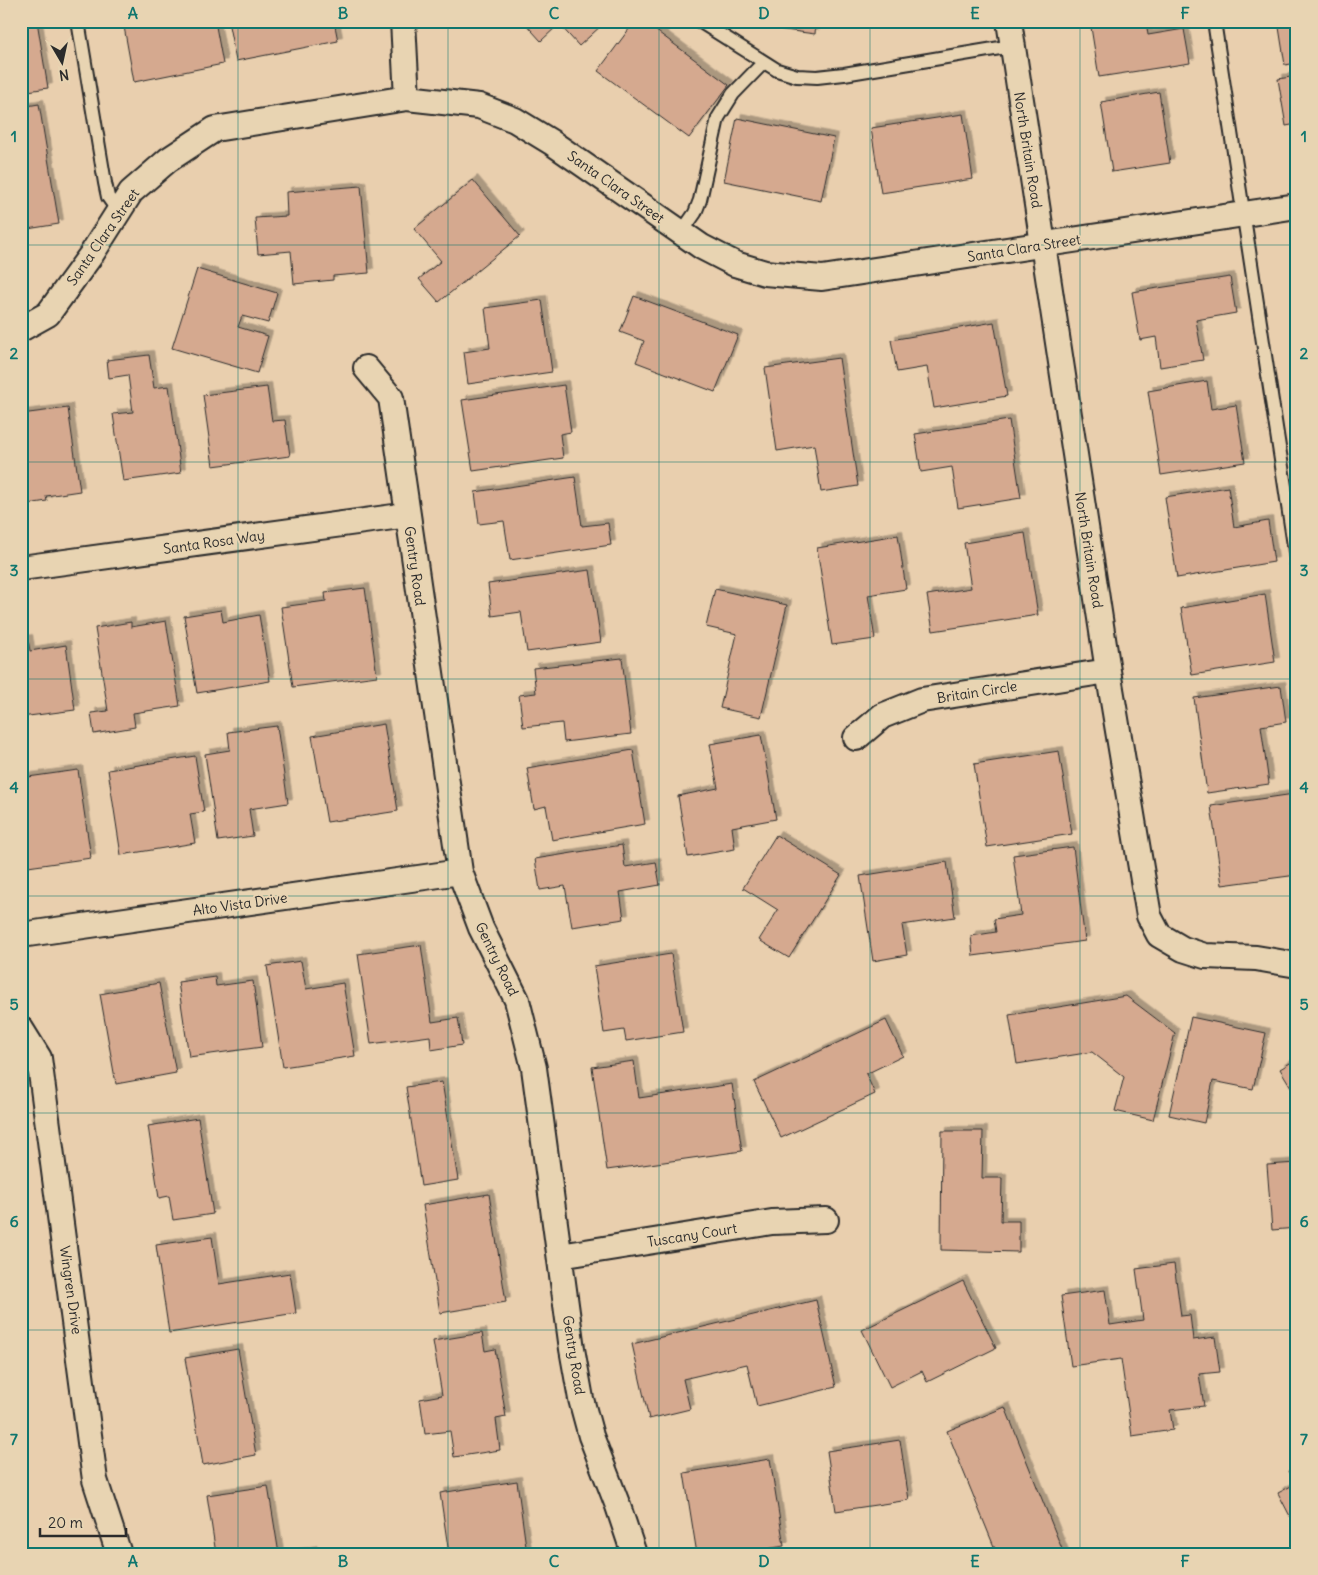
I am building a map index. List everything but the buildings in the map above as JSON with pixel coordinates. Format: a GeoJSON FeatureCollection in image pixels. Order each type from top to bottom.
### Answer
{"type":"FeatureCollection","features":[{"type":"Feature","properties":{"kind":"street"},"geometry":{"type":"LineString","coordinates":[[403,21],[407,98]]}},
{"type":"Feature","properties":{"kind":"street","name":"North Britain Road"},"geometry":{"type":"LineString","coordinates":[[1009,21],[1108,671],[1149,916],[1159,935],[1183,949],[1205,956],[1256,958],[1297,965]]}},
{"type":"Feature","properties":{"kind":"street","name":"Santa Clara Street"},"geometry":{"type":"LineString","coordinates":[[21,329],[48,314],[91,255],[131,192],[168,160],[215,129],[407,98],[478,106],[515,120],[551,142],[702,247],[735,264],[765,273],[822,278],[1297,206]]}},
{"type":"Feature","properties":{"kind":"street","name":"Gentry Road"},"geometry":{"type":"LineString","coordinates":[[366,368],[391,398],[460,872],[481,928],[517,1000],[534,1068],[572,1349],[581,1398],[591,1436],[634,1554]]}},
{"type":"Feature","properties":{"kind":"street","name":"Santa Rosa Way"},"geometry":{"type":"LineString","coordinates":[[21,568],[408,515]]}},
{"type":"Feature","properties":{"kind":"street","name":"Britain Circle"},"geometry":{"type":"LineString","coordinates":[[856,738],[882,716],[922,700],[1108,671]]}},
{"type":"Feature","properties":{"kind":"street","name":"Alto Vista Drive"},"geometry":{"type":"LineString","coordinates":[[21,935],[460,872]]}},
{"type":"Feature","properties":{"kind":"street","name":"Wingren Drive"},"geometry":{"type":"LineString","coordinates":[[21,1029],[39,1058],[95,1480],[120,1554]]}},
{"type":"Feature","properties":{"kind":"street","name":"Tuscany Court"},"geometry":{"type":"LineString","coordinates":[[560,1256],[772,1222],[826,1220]]}},
{"type":"Feature","properties":{"kind":"lane"},"geometry":{"type":"LineString","coordinates":[[78,21],[105,183],[108,197],[118,211]]}},
{"type":"Feature","properties":{"kind":"lane"},"geometry":{"type":"LineString","coordinates":[[699,21],[777,70],[797,76],[817,77],[844,74],[1012,46]]}},
{"type":"Feature","properties":{"kind":"lane"},"geometry":{"type":"LineString","coordinates":[[1214,21],[1297,565]]}},
{"type":"Feature","properties":{"kind":"lane"},"geometry":{"type":"LineString","coordinates":[[682,233],[695,213],[700,200],[718,118],[733,94],[764,62]]}}]}
